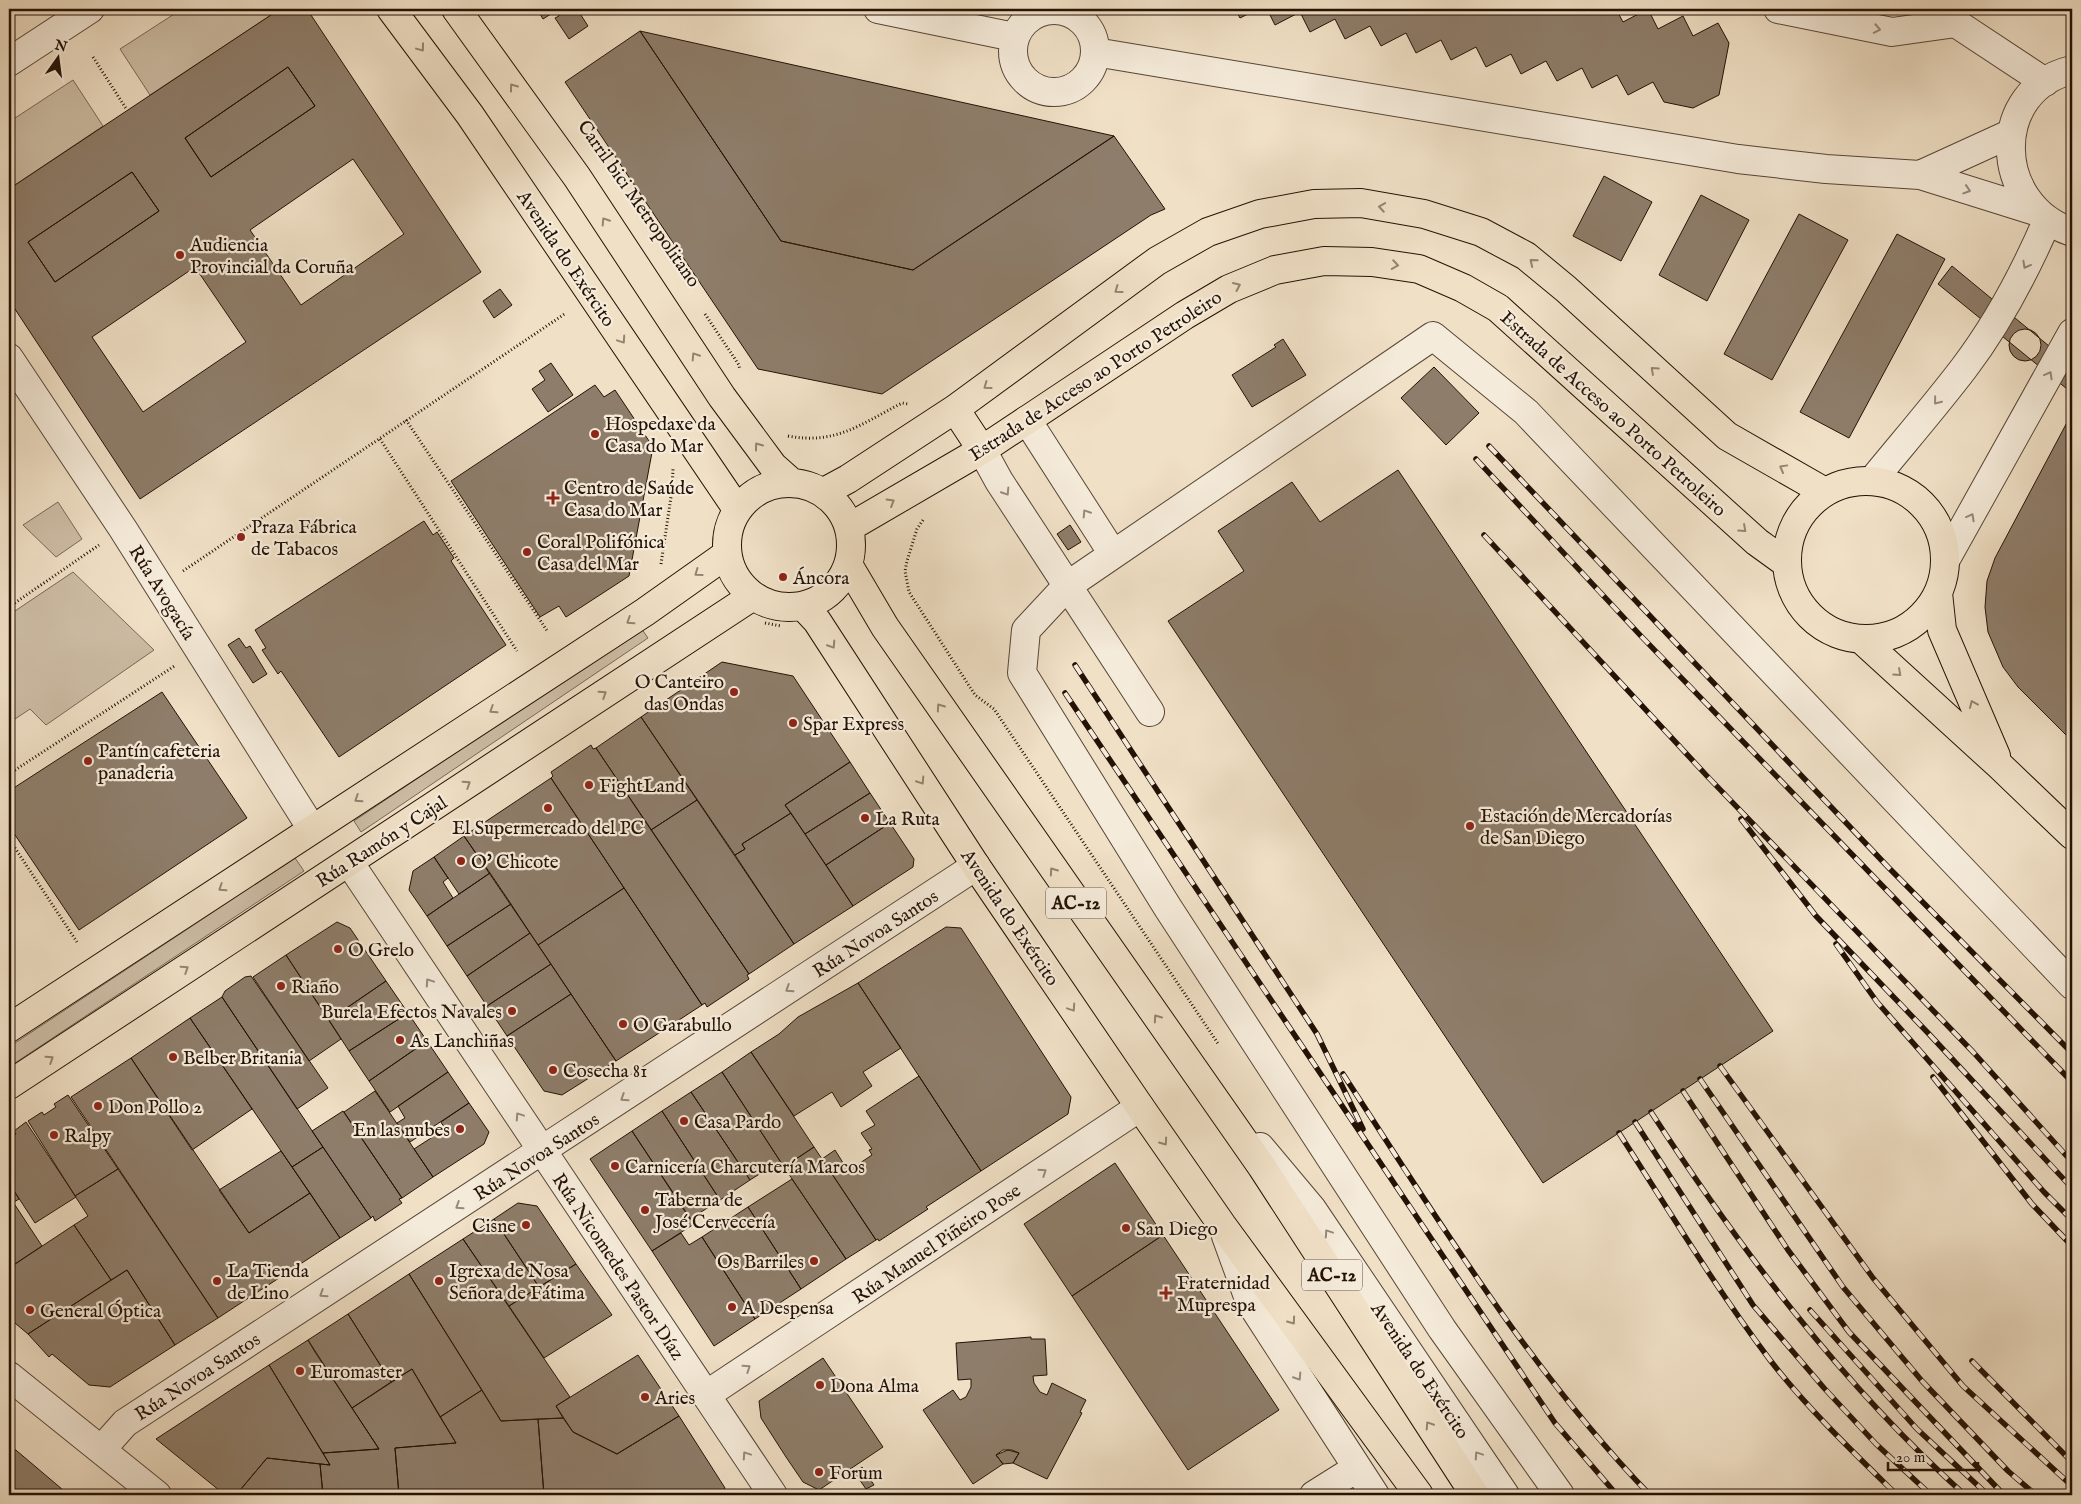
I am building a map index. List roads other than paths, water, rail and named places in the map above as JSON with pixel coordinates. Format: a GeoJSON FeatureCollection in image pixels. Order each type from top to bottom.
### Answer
{"type":"FeatureCollection","features":[{"type":"Feature","properties":{"kind":"main road","name":"Avenida do Exército"},"geometry":{"type":"LineString","coordinates":[[392,9],[470,115],[737,509]]}},
{"type":"Feature","properties":{"kind":"main road"},"geometry":{"type":"LineString","coordinates":[[456,9],[577,177],[722,397],[773,466],[791,482]]}},
{"type":"Feature","properties":{"kind":"main road"},"geometry":{"type":"LineString","coordinates":[[824,492],[832,489],[953,411],[1157,261],[1208,232],[1260,214],[1314,204],[1361,203],[1424,214],[1481,232],[1526,256],[1566,289],[1727,436],[1825,492]]}},
{"type":"Feature","properties":{"kind":"main road","name":"Estrada de Acceso ao Porto Petroleiro"},"geometry":{"type":"LineString","coordinates":[[850,527],[982,450],[1185,315],[1229,289],[1275,270],[1324,261],[1372,262],[1419,268],[1463,288],[1498,308],[1757,542],[1786,564]]}},
{"type":"Feature","properties":{"kind":"main road"},"geometry":{"type":"LineString","coordinates":[[953,411],[982,450]]}},
{"type":"Feature","properties":{"kind":"main road"},"geometry":{"type":"LineString","coordinates":[[1872,481],[1895,486],[1909,494],[1932,515],[1942,536],[1946,559],[1938,593],[1926,613],[1908,628],[1886,637],[1862,640],[1839,635],[1818,624],[1801,608],[1790,587],[1786,564],[1788,542],[1795,522],[1808,505],[1825,492],[1848,483],[1872,481]]}},
{"type":"Feature","properties":{"kind":"main road"},"geometry":{"type":"LineString","coordinates":[[791,482],[809,485],[824,492],[842,510],[850,527],[852,544],[849,566],[832,591],[815,602],[803,606],[755,609],[737,580],[727,554],[727,531],[737,509],[750,495],[766,485],[791,482]]}},
{"type":"Feature","properties":{"kind":"main road"},"geometry":{"type":"LineString","coordinates":[[9,1028],[645,612],[727,554]]}},
{"type":"Feature","properties":{"kind":"main road","name":"Avenida do Exército"},"geometry":{"type":"LineString","coordinates":[[849,566],[884,627],[1262,1167],[1475,1495]]}},
{"type":"Feature","properties":{"kind":"main road"},"geometry":{"type":"LineString","coordinates":[[1938,593],[1942,630],[1999,765]]}},
{"type":"Feature","properties":{"kind":"main road","name":"Avenida do Exército"},"geometry":{"type":"LineString","coordinates":[[803,606],[817,622],[976,866],[1140,1107],[1222,1225],[1419,1495]]}},
{"type":"Feature","properties":{"kind":"main road","name":"Rúa Ramón y Cajal"},"geometry":{"type":"LineString","coordinates":[[9,1085],[349,862],[755,609]]}},
{"type":"Feature","properties":{"kind":"main road"},"geometry":{"type":"LineString","coordinates":[[1862,640],[1999,765],[2072,835]]}},
{"type":"Feature","properties":{"kind":"street"},"geometry":{"type":"LineString","coordinates":[[9,62],[90,9]]}},
{"type":"Feature","properties":{"kind":"street"},"geometry":{"type":"LineString","coordinates":[[878,9],[1014,37]]}},
{"type":"Feature","properties":{"kind":"street"},"geometry":{"type":"LineString","coordinates":[[1051,9],[1065,10],[1078,17],[1088,28],[1094,37],[1096,52],[1091,70],[1083,81],[1069,90],[1047,92],[1033,87],[1022,78],[1013,58],[1014,37],[1025,21],[1036,13],[1051,9]]}},
{"type":"Feature","properties":{"kind":"street"},"geometry":{"type":"LineString","coordinates":[[1778,9],[1892,32],[1946,16],[2045,82]]}},
{"type":"Feature","properties":{"kind":"street"},"geometry":{"type":"LineString","coordinates":[[1096,52],[1738,159],[1920,175],[2041,216],[2072,232]]}},
{"type":"Feature","properties":{"kind":"street"},"geometry":{"type":"LineString","coordinates":[[2041,216],[2020,191],[2011,166],[2012,133],[2023,104],[2045,82],[2072,70]]}},
{"type":"Feature","properties":{"kind":"street"},"geometry":{"type":"LineString","coordinates":[[1920,175],[2012,133]]}},
{"type":"Feature","properties":{"kind":"street"},"geometry":{"type":"LineString","coordinates":[[1872,481],[1965,367],[1999,314],[2033,252],[2041,216]]}},
{"type":"Feature","properties":{"kind":"street"},"geometry":{"type":"LineString","coordinates":[[1946,559],[2072,333]]}},
{"type":"Feature","properties":{"kind":"street"},"geometry":{"type":"LineString","coordinates":[[1560,1495],[1442,1329],[1168,908],[1022,673],[1026,630],[1067,586],[1433,336],[1526,412],[1721,619],[2072,985]]}},
{"type":"Feature","properties":{"kind":"street","name":"Rúa Avogacía"},"geometry":{"type":"LineString","coordinates":[[9,358],[18,392],[124,529],[312,829]]}},
{"type":"Feature","properties":{"kind":"street"},"geometry":{"type":"LineString","coordinates":[[1027,420],[1113,554]]}},
{"type":"Feature","properties":{"kind":"street"},"geometry":{"type":"LineString","coordinates":[[982,450],[999,481],[1150,712]]}},
{"type":"Feature","properties":{"kind":"street","name":"Rúa Nicomedes Pastor Díaz"},"geometry":{"type":"LineString","coordinates":[[349,862],[773,1495]]}},
{"type":"Feature","properties":{"kind":"street","name":"Rúa Novoa Santos"},"geometry":{"type":"LineString","coordinates":[[101,1450],[125,1423],[976,866]]}},
{"type":"Feature","properties":{"kind":"street","name":"Avenida do Exército"},"geometry":{"type":"LineString","coordinates":[[1185,1058],[1312,1209],[1505,1495]]}},
{"type":"Feature","properties":{"kind":"street","name":"Rúa Manuel Piñeiro Pose"},"geometry":{"type":"LineString","coordinates":[[706,1394],[1140,1107]]}},
{"type":"Feature","properties":{"kind":"street","name":"Avenida do Exército"},"geometry":{"type":"LineString","coordinates":[[1222,1225],[1250,1302],[1375,1495]]}},
{"type":"Feature","properties":{"kind":"street"},"geometry":{"type":"LineString","coordinates":[[9,1376],[157,1495]]}},
{"type":"Feature","properties":{"kind":"street"},"geometry":{"type":"LineString","coordinates":[[1314,1495],[1357,1468]]}},
{"type":"Feature","properties":{"kind":"railway"},"geometry":{"type":"LineString","coordinates":[[1489,446],[1888,867],[2072,1053]]}},
{"type":"Feature","properties":{"kind":"railway"},"geometry":{"type":"LineString","coordinates":[[1476,459],[1640,635],[2072,1082]]}},
{"type":"Feature","properties":{"kind":"railway"},"geometry":{"type":"LineString","coordinates":[[1484,535],[1707,776],[1974,1053],[2072,1162]]}},
{"type":"Feature","properties":{"kind":"railway"},"geometry":{"type":"LineString","coordinates":[[1075,665],[1317,1034],[1363,1129]]}},
{"type":"Feature","properties":{"kind":"railway"},"geometry":{"type":"LineString","coordinates":[[1065,693],[1555,1423],[1617,1495]]}},
{"type":"Feature","properties":{"kind":"railway"},"geometry":{"type":"LineString","coordinates":[[1741,819],[1816,916],[2072,1188]]}},
{"type":"Feature","properties":{"kind":"railway"},"geometry":{"type":"LineString","coordinates":[[1836,944],[1877,1002],[2044,1192],[2072,1220]]}},
{"type":"Feature","properties":{"kind":"railway"},"geometry":{"type":"LineString","coordinates":[[1720,1066],[1873,1278],[1963,1386],[2072,1486]]}},
{"type":"Feature","properties":{"kind":"railway"},"geometry":{"type":"LineString","coordinates":[[1343,1074],[1450,1238],[1525,1345],[1606,1447],[1650,1495]]}},
{"type":"Feature","properties":{"kind":"railway"},"geometry":{"type":"LineString","coordinates":[[1933,1077],[2032,1204],[2072,1246]]}},
{"type":"Feature","properties":{"kind":"railway"},"geometry":{"type":"LineString","coordinates":[[1700,1079],[1843,1287],[1922,1381],[2008,1471],[2036,1495]]}},
{"type":"Feature","properties":{"kind":"railway"},"geometry":{"type":"LineString","coordinates":[[1683,1091],[1788,1250],[1849,1332],[2004,1495]]}},
{"type":"Feature","properties":{"kind":"railway"},"geometry":{"type":"LineString","coordinates":[[1651,1112],[1685,1164],[1757,1265],[1835,1362],[1920,1453],[1965,1495]]}},
{"type":"Feature","properties":{"kind":"railway"},"geometry":{"type":"LineString","coordinates":[[1635,1122],[1753,1305],[1824,1388],[1876,1444],[1931,1495]]}},
{"type":"Feature","properties":{"kind":"railway"},"geometry":{"type":"LineString","coordinates":[[1619,1133],[1711,1276],[1770,1360],[1815,1413],[1897,1495]]}},
{"type":"Feature","properties":{"kind":"railway"},"geometry":{"type":"LineString","coordinates":[[1810,1310],[1917,1429],[1988,1495]]}},
{"type":"Feature","properties":{"kind":"railway"},"geometry":{"type":"LineString","coordinates":[[1972,1361],[2072,1462]]}},
{"type":"Feature","properties":{"kind":"place","name":"Audiencia Provincial da Coruña"},"geometry":{"type":"Point","coordinates":[180,255]}},
{"type":"Feature","properties":{"kind":"place","name":"Hospedaxe da Casa do Mar"},"geometry":{"type":"Point","coordinates":[595,434]}},
{"type":"Feature","properties":{"kind":"place","name":"Centro de Saúde Casa do Mar"},"geometry":{"type":"Point","coordinates":[553,498]}},
{"type":"Feature","properties":{"kind":"place","name":"Praza Fábrica de Tabacos"},"geometry":{"type":"Point","coordinates":[241,537]}},
{"type":"Feature","properties":{"kind":"place","name":"Coral Polifónica Casa del Mar"},"geometry":{"type":"Point","coordinates":[527,552]}},
{"type":"Feature","properties":{"kind":"place","name":"Áncora"},"geometry":{"type":"Point","coordinates":[783,577]}},
{"type":"Feature","properties":{"kind":"place","name":"O Canteiro das Ondas"},"geometry":{"type":"Point","coordinates":[734,692]}},
{"type":"Feature","properties":{"kind":"place","name":"Spar Express"},"geometry":{"type":"Point","coordinates":[793,723]}},
{"type":"Feature","properties":{"kind":"place","name":"Pantín cafeteria panaderia"},"geometry":{"type":"Point","coordinates":[88,761]}},
{"type":"Feature","properties":{"kind":"place","name":"FightLand"},"geometry":{"type":"Point","coordinates":[589,785]}},
{"type":"Feature","properties":{"kind":"place","name":"El Supermercado del PC"},"geometry":{"type":"Point","coordinates":[548,808]}},
{"type":"Feature","properties":{"kind":"place","name":"La Ruta"},"geometry":{"type":"Point","coordinates":[865,818]}},
{"type":"Feature","properties":{"kind":"place","name":"Estación de Mercadorías de San Diego"},"geometry":{"type":"Point","coordinates":[1470,826]}},
{"type":"Feature","properties":{"kind":"place","name":"O' Chicote"},"geometry":{"type":"Point","coordinates":[461,861]}},
{"type":"Feature","properties":{"kind":"place","name":"O Grelo"},"geometry":{"type":"Point","coordinates":[338,949]}},
{"type":"Feature","properties":{"kind":"place","name":"Riaño"},"geometry":{"type":"Point","coordinates":[281,986]}},
{"type":"Feature","properties":{"kind":"place","name":"Burela Efectos Navales"},"geometry":{"type":"Point","coordinates":[512,1011]}},
{"type":"Feature","properties":{"kind":"place","name":"O Garabullo"},"geometry":{"type":"Point","coordinates":[623,1024]}},
{"type":"Feature","properties":{"kind":"place","name":"As Lanchiñas"},"geometry":{"type":"Point","coordinates":[400,1040]}},
{"type":"Feature","properties":{"kind":"place","name":"Belber Britania"},"geometry":{"type":"Point","coordinates":[173,1057]}},
{"type":"Feature","properties":{"kind":"place","name":"Cosecha 81"},"geometry":{"type":"Point","coordinates":[553,1070]}},
{"type":"Feature","properties":{"kind":"place","name":"Don Pollo 2"},"geometry":{"type":"Point","coordinates":[98,1106]}},
{"type":"Feature","properties":{"kind":"place","name":"Casa Pardo"},"geometry":{"type":"Point","coordinates":[684,1121]}},
{"type":"Feature","properties":{"kind":"place","name":"En las nubes"},"geometry":{"type":"Point","coordinates":[460,1129]}},
{"type":"Feature","properties":{"kind":"place","name":"Ralpy"},"geometry":{"type":"Point","coordinates":[54,1135]}},
{"type":"Feature","properties":{"kind":"place","name":"Carnicería Charcutería Marcos"},"geometry":{"type":"Point","coordinates":[615,1166]}},
{"type":"Feature","properties":{"kind":"place","name":"Taberna de José Cervecería"},"geometry":{"type":"Point","coordinates":[645,1210]}},
{"type":"Feature","properties":{"kind":"place","name":"Cisne"},"geometry":{"type":"Point","coordinates":[526,1225]}},
{"type":"Feature","properties":{"kind":"place","name":"San Diego"},"geometry":{"type":"Point","coordinates":[1126,1228]}},
{"type":"Feature","properties":{"kind":"place","name":"Os Barriles"},"geometry":{"type":"Point","coordinates":[814,1261]}},
{"type":"Feature","properties":{"kind":"place","name":"La Tienda de Lino"},"geometry":{"type":"Point","coordinates":[217,1281]}},
{"type":"Feature","properties":{"kind":"place","name":"Igrexa de Nosa Señora de Fátima"},"geometry":{"type":"Point","coordinates":[439,1281]}},
{"type":"Feature","properties":{"kind":"place","name":"Fraternidad Muprespa"},"geometry":{"type":"Point","coordinates":[1166,1293]}},
{"type":"Feature","properties":{"kind":"place","name":"A Despensa"},"geometry":{"type":"Point","coordinates":[732,1307]}},
{"type":"Feature","properties":{"kind":"place","name":"General Óptica"},"geometry":{"type":"Point","coordinates":[30,1310]}},
{"type":"Feature","properties":{"kind":"place","name":"Euromaster"},"geometry":{"type":"Point","coordinates":[300,1371]}},
{"type":"Feature","properties":{"kind":"place","name":"Dona Alma"},"geometry":{"type":"Point","coordinates":[820,1385]}},
{"type":"Feature","properties":{"kind":"place","name":"Aries"},"geometry":{"type":"Point","coordinates":[645,1397]}},
{"type":"Feature","properties":{"kind":"place","name":"Forum"},"geometry":{"type":"Point","coordinates":[819,1472]}}]}
